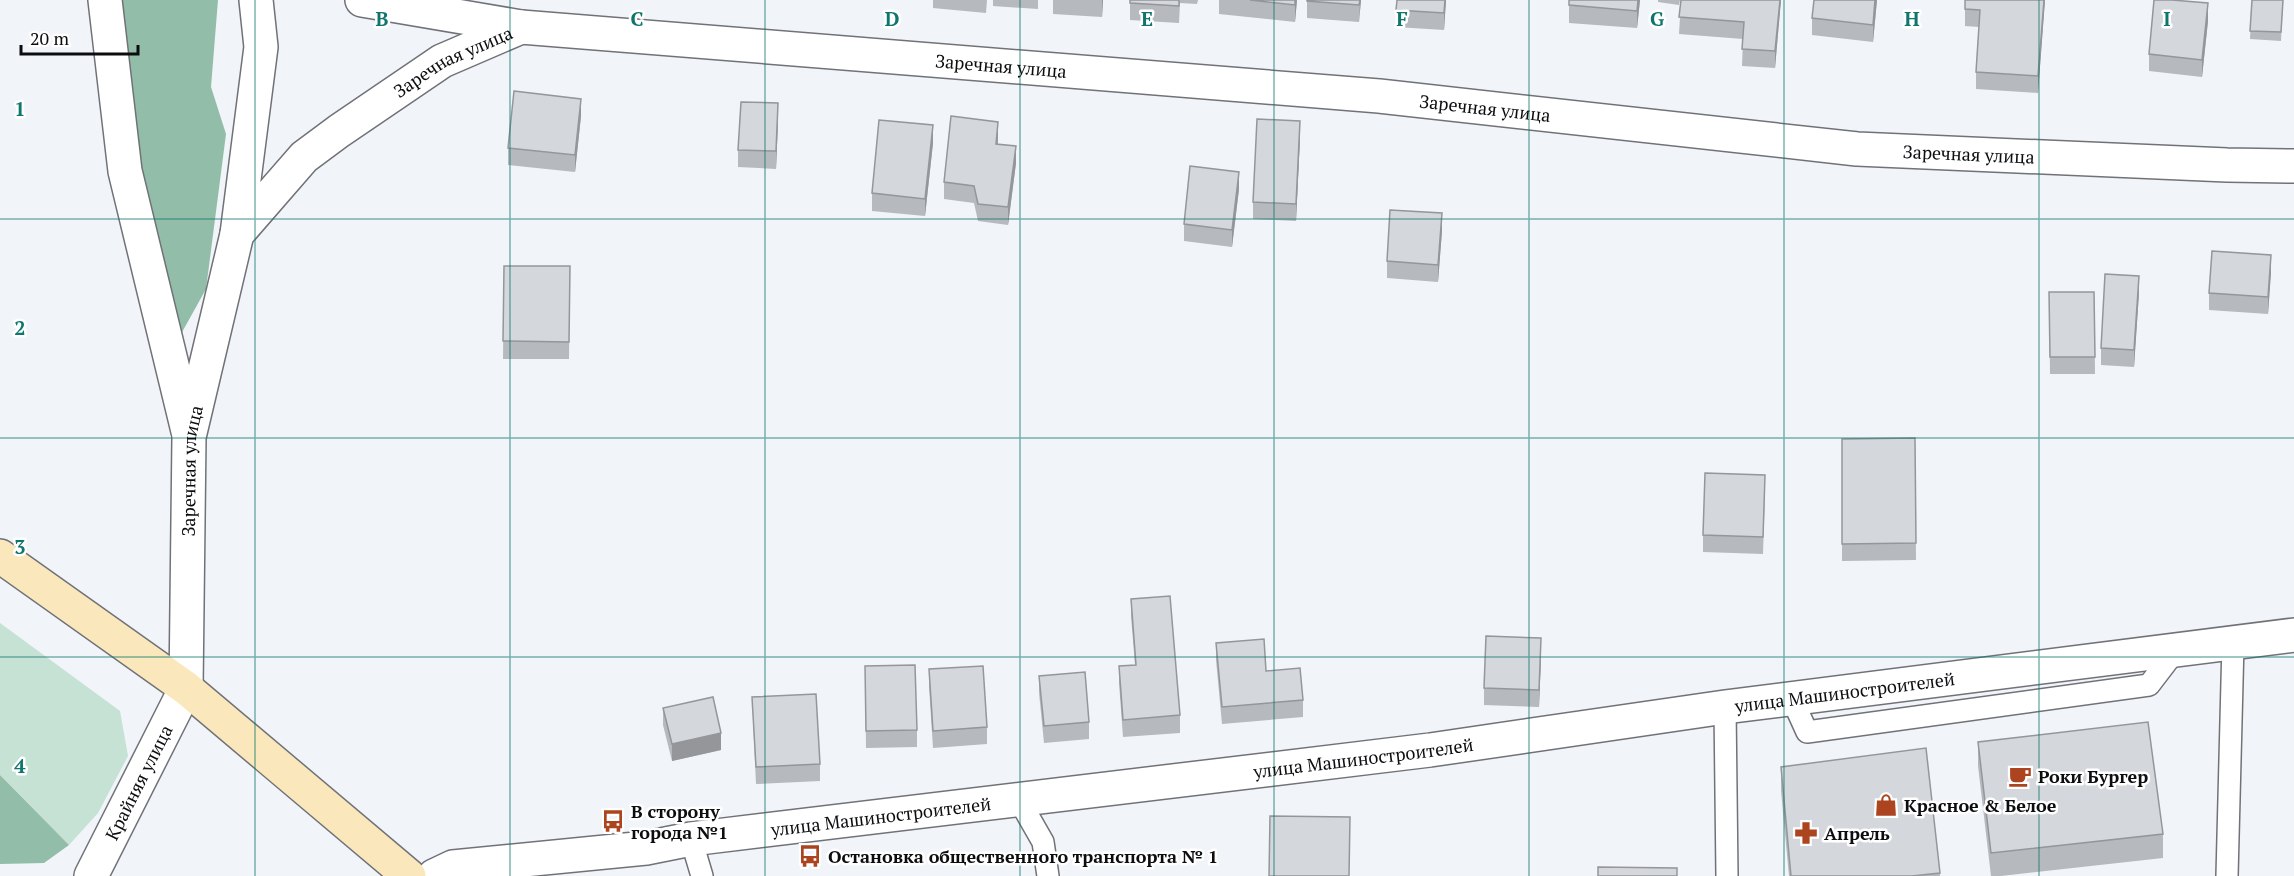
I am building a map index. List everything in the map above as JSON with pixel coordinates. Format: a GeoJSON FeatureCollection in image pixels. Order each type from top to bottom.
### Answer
{"type":"FeatureCollection","features":[{"type":"Feature","properties":{"kind":"street"},"geometry":{"type":"LineString","coordinates":[[105,0],[125,171],[189,437]]}},
{"type":"Feature","properties":{"kind":"street"},"geometry":{"type":"LineString","coordinates":[[237,234],[261,47],[256,0]]}},
{"type":"Feature","properties":{"kind":"street"},"geometry":{"type":"LineString","coordinates":[[362,0],[521,27]]}},
{"type":"Feature","properties":{"kind":"street","name":"Заречная улица"},"geometry":{"type":"LineString","coordinates":[[186,688],[189,437],[237,234],[304,157],[339,130],[441,62],[521,27],[1378,96],[1857,149],[2294,166]]}},
{"type":"Feature","properties":{"kind":"street"},"geometry":{"type":"LineString","coordinates":[[0,556],[186,688],[409,876]]}},
{"type":"Feature","properties":{"kind":"street","name":"улица Машиностроителей"},"geometry":{"type":"LineString","coordinates":[[434,876],[453,867],[646,848],[692,839],[1430,750],[1792,699],[2294,635]]}},
{"type":"Feature","properties":{"kind":"street","name":"Крайняя улица"},"geometry":{"type":"LineString","coordinates":[[91,876],[186,688]]}},
{"type":"Feature","properties":{"kind":"lane"},"geometry":{"type":"LineString","coordinates":[[2227,876],[2233,643]]}},
{"type":"Feature","properties":{"kind":"lane"},"geometry":{"type":"LineString","coordinates":[[1725,708],[1727,876]]}},
{"type":"Feature","properties":{"kind":"lane"},"geometry":{"type":"LineString","coordinates":[[1019,800],[1043,842],[1048,876]]}},
{"type":"Feature","properties":{"kind":"lane"},"geometry":{"type":"LineString","coordinates":[[692,839],[702,876]]}},
{"type":"Feature","properties":{"kind":"green space"},"geometry":{"type":"Polygon","coordinates":[[[114,0],[218,0],[211,87],[226,134],[206,289],[181,334],[139,175],[114,0]]]}},
{"type":"Feature","properties":{"kind":"green space"},"geometry":{"type":"Polygon","coordinates":[[[0,623],[120,711],[128,756],[98,813],[69,845],[0,775],[0,623]]]}},
{"type":"Feature","properties":{"kind":"green space"},"geometry":{"type":"Polygon","coordinates":[[[0,775],[69,845],[44,863],[0,864],[0,775]]]}},
{"type":"Feature","properties":{"kind":"building"},"geometry":{"type":"Polygon","coordinates":[[[1130,0],[1179,0],[1179,6],[1130,3],[1130,0]]]}},
{"type":"Feature","properties":{"kind":"building"},"geometry":{"type":"Polygon","coordinates":[[[1250,0],[1295,0],[1295,5],[1250,0]]]}},
{"type":"Feature","properties":{"kind":"building"},"geometry":{"type":"Polygon","coordinates":[[[1307,0],[1360,0],[1359,5],[1307,0]]]}},
{"type":"Feature","properties":{"kind":"building"},"geometry":{"type":"Polygon","coordinates":[[[1397,0],[1445,0],[1444,13],[1396,10],[1397,0]]]}},
{"type":"Feature","properties":{"kind":"building"},"geometry":{"type":"Polygon","coordinates":[[[1569,0],[1638,0],[1637,11],[1569,5],[1569,0]]]}},
{"type":"Feature","properties":{"kind":"building"},"geometry":{"type":"Polygon","coordinates":[[[1681,0],[1780,0],[1775,51],[1742,49],[1744,22],[1679,17],[1681,0]]]}},
{"type":"Feature","properties":{"kind":"building"},"geometry":{"type":"Polygon","coordinates":[[[1814,0],[1875,0],[1873,25],[1812,18],[1814,0]]]}},
{"type":"Feature","properties":{"kind":"building"},"geometry":{"type":"Polygon","coordinates":[[[1965,0],[2044,0],[2038,76],[1976,72],[1980,10],[1965,9],[1965,0]]]}},
{"type":"Feature","properties":{"kind":"building"},"geometry":{"type":"Polygon","coordinates":[[[2154,0],[2208,3],[2202,60],[2149,54],[2154,0]]]}},
{"type":"Feature","properties":{"kind":"building"},"geometry":{"type":"Polygon","coordinates":[[[2252,0],[2283,0],[2281,32],[2250,31],[2252,0]]]}},
{"type":"Feature","properties":{"kind":"building"},"geometry":{"type":"Polygon","coordinates":[[[514,91],[581,99],[575,155],[508,148],[514,91]]]}},
{"type":"Feature","properties":{"kind":"building"},"geometry":{"type":"Polygon","coordinates":[[[741,102],[778,103],[776,151],[738,150],[741,102]]]}},
{"type":"Feature","properties":{"kind":"building"},"geometry":{"type":"Polygon","coordinates":[[[951,116],[998,122],[996,144],[1016,146],[1008,207],[978,204],[974,186],[944,182],[951,116]]]}},
{"type":"Feature","properties":{"kind":"building"},"geometry":{"type":"Polygon","coordinates":[[[1257,119],[1300,121],[1296,204],[1253,202],[1257,119]]]}},
{"type":"Feature","properties":{"kind":"building"},"geometry":{"type":"Polygon","coordinates":[[[879,120],[933,125],[925,199],[872,193],[879,120]]]}},
{"type":"Feature","properties":{"kind":"building"},"geometry":{"type":"Polygon","coordinates":[[[1190,166],[1239,172],[1232,230],[1184,224],[1190,166]]]}},
{"type":"Feature","properties":{"kind":"building"},"geometry":{"type":"Polygon","coordinates":[[[1390,210],[1442,213],[1438,265],[1387,261],[1390,210]]]}},
{"type":"Feature","properties":{"kind":"building"},"geometry":{"type":"Polygon","coordinates":[[[2212,251],[2271,255],[2268,297],[2209,293],[2212,251]]]}},
{"type":"Feature","properties":{"kind":"building"},"geometry":{"type":"Polygon","coordinates":[[[504,266],[570,266],[569,342],[503,341],[504,266]]]}},
{"type":"Feature","properties":{"kind":"building"},"geometry":{"type":"Polygon","coordinates":[[[2105,274],[2139,276],[2134,350],[2101,348],[2105,274]]]}},
{"type":"Feature","properties":{"kind":"building"},"geometry":{"type":"Polygon","coordinates":[[[2049,292],[2094,292],[2095,357],[2050,357],[2049,292]]]}},
{"type":"Feature","properties":{"kind":"building"},"geometry":{"type":"Polygon","coordinates":[[[1915,438],[1916,543],[1842,544],[1842,439],[1915,438]]]}},
{"type":"Feature","properties":{"kind":"building"},"geometry":{"type":"Polygon","coordinates":[[[1705,473],[1765,475],[1763,537],[1703,535],[1705,473]]]}},
{"type":"Feature","properties":{"kind":"building"},"geometry":{"type":"Polygon","coordinates":[[[1170,596],[1180,715],[1123,720],[1119,666],[1136,665],[1131,599],[1170,596]]]}},
{"type":"Feature","properties":{"kind":"building"},"geometry":{"type":"Polygon","coordinates":[[[1486,636],[1541,638],[1539,690],[1484,688],[1486,636]]]}},
{"type":"Feature","properties":{"kind":"building"},"geometry":{"type":"Polygon","coordinates":[[[1264,639],[1266,671],[1300,668],[1303,700],[1222,707],[1216,643],[1264,639]]]}},
{"type":"Feature","properties":{"kind":"building"},"geometry":{"type":"Polygon","coordinates":[[[915,665],[917,730],[866,731],[865,666],[915,665]]]}},
{"type":"Feature","properties":{"kind":"building"},"geometry":{"type":"Polygon","coordinates":[[[983,666],[987,727],[933,731],[929,669],[983,666]]]}},
{"type":"Feature","properties":{"kind":"building"},"geometry":{"type":"Polygon","coordinates":[[[1085,672],[1089,722],[1044,726],[1039,676],[1085,672]]]}},
{"type":"Feature","properties":{"kind":"building"},"geometry":{"type":"Polygon","coordinates":[[[816,694],[820,764],[756,767],[752,697],[816,694]]]}},
{"type":"Feature","properties":{"kind":"building"},"geometry":{"type":"Polygon","coordinates":[[[713,697],[721,733],[672,744],[663,708],[713,697]]]}},
{"type":"Feature","properties":{"kind":"building"},"geometry":{"type":"Polygon","coordinates":[[[2148,722],[2163,834],[1991,853],[1978,742],[2148,722]]]}},
{"type":"Feature","properties":{"kind":"building"},"geometry":{"type":"Polygon","coordinates":[[[1926,748],[1940,873],[1912,876],[1791,876],[1781,767],[1926,748]]]}},
{"type":"Feature","properties":{"kind":"building"},"geometry":{"type":"Polygon","coordinates":[[[1270,816],[1350,817],[1349,876],[1269,876],[1270,816]]]}},
{"type":"Feature","properties":{"kind":"building"},"geometry":{"type":"Polygon","coordinates":[[[1598,867],[1677,868],[1677,876],[1598,876],[1598,867]]]}},
{"type":"Feature","properties":{"kind":"place","name":"Роки Бургер"},"geometry":{"type":"Point","coordinates":[2020,776]}},
{"type":"Feature","properties":{"kind":"place","name":"Красное & Белое"},"geometry":{"type":"Point","coordinates":[1886,805]}},
{"type":"Feature","properties":{"kind":"place","name":"В сторону города №1"},"geometry":{"type":"Point","coordinates":[613,821]}},
{"type":"Feature","properties":{"kind":"place","name":"Апрель"},"geometry":{"type":"Point","coordinates":[1806,833]}},
{"type":"Feature","properties":{"kind":"place","name":"Остановка общественного транспорта № 1"},"geometry":{"type":"Point","coordinates":[810,856]}}]}
